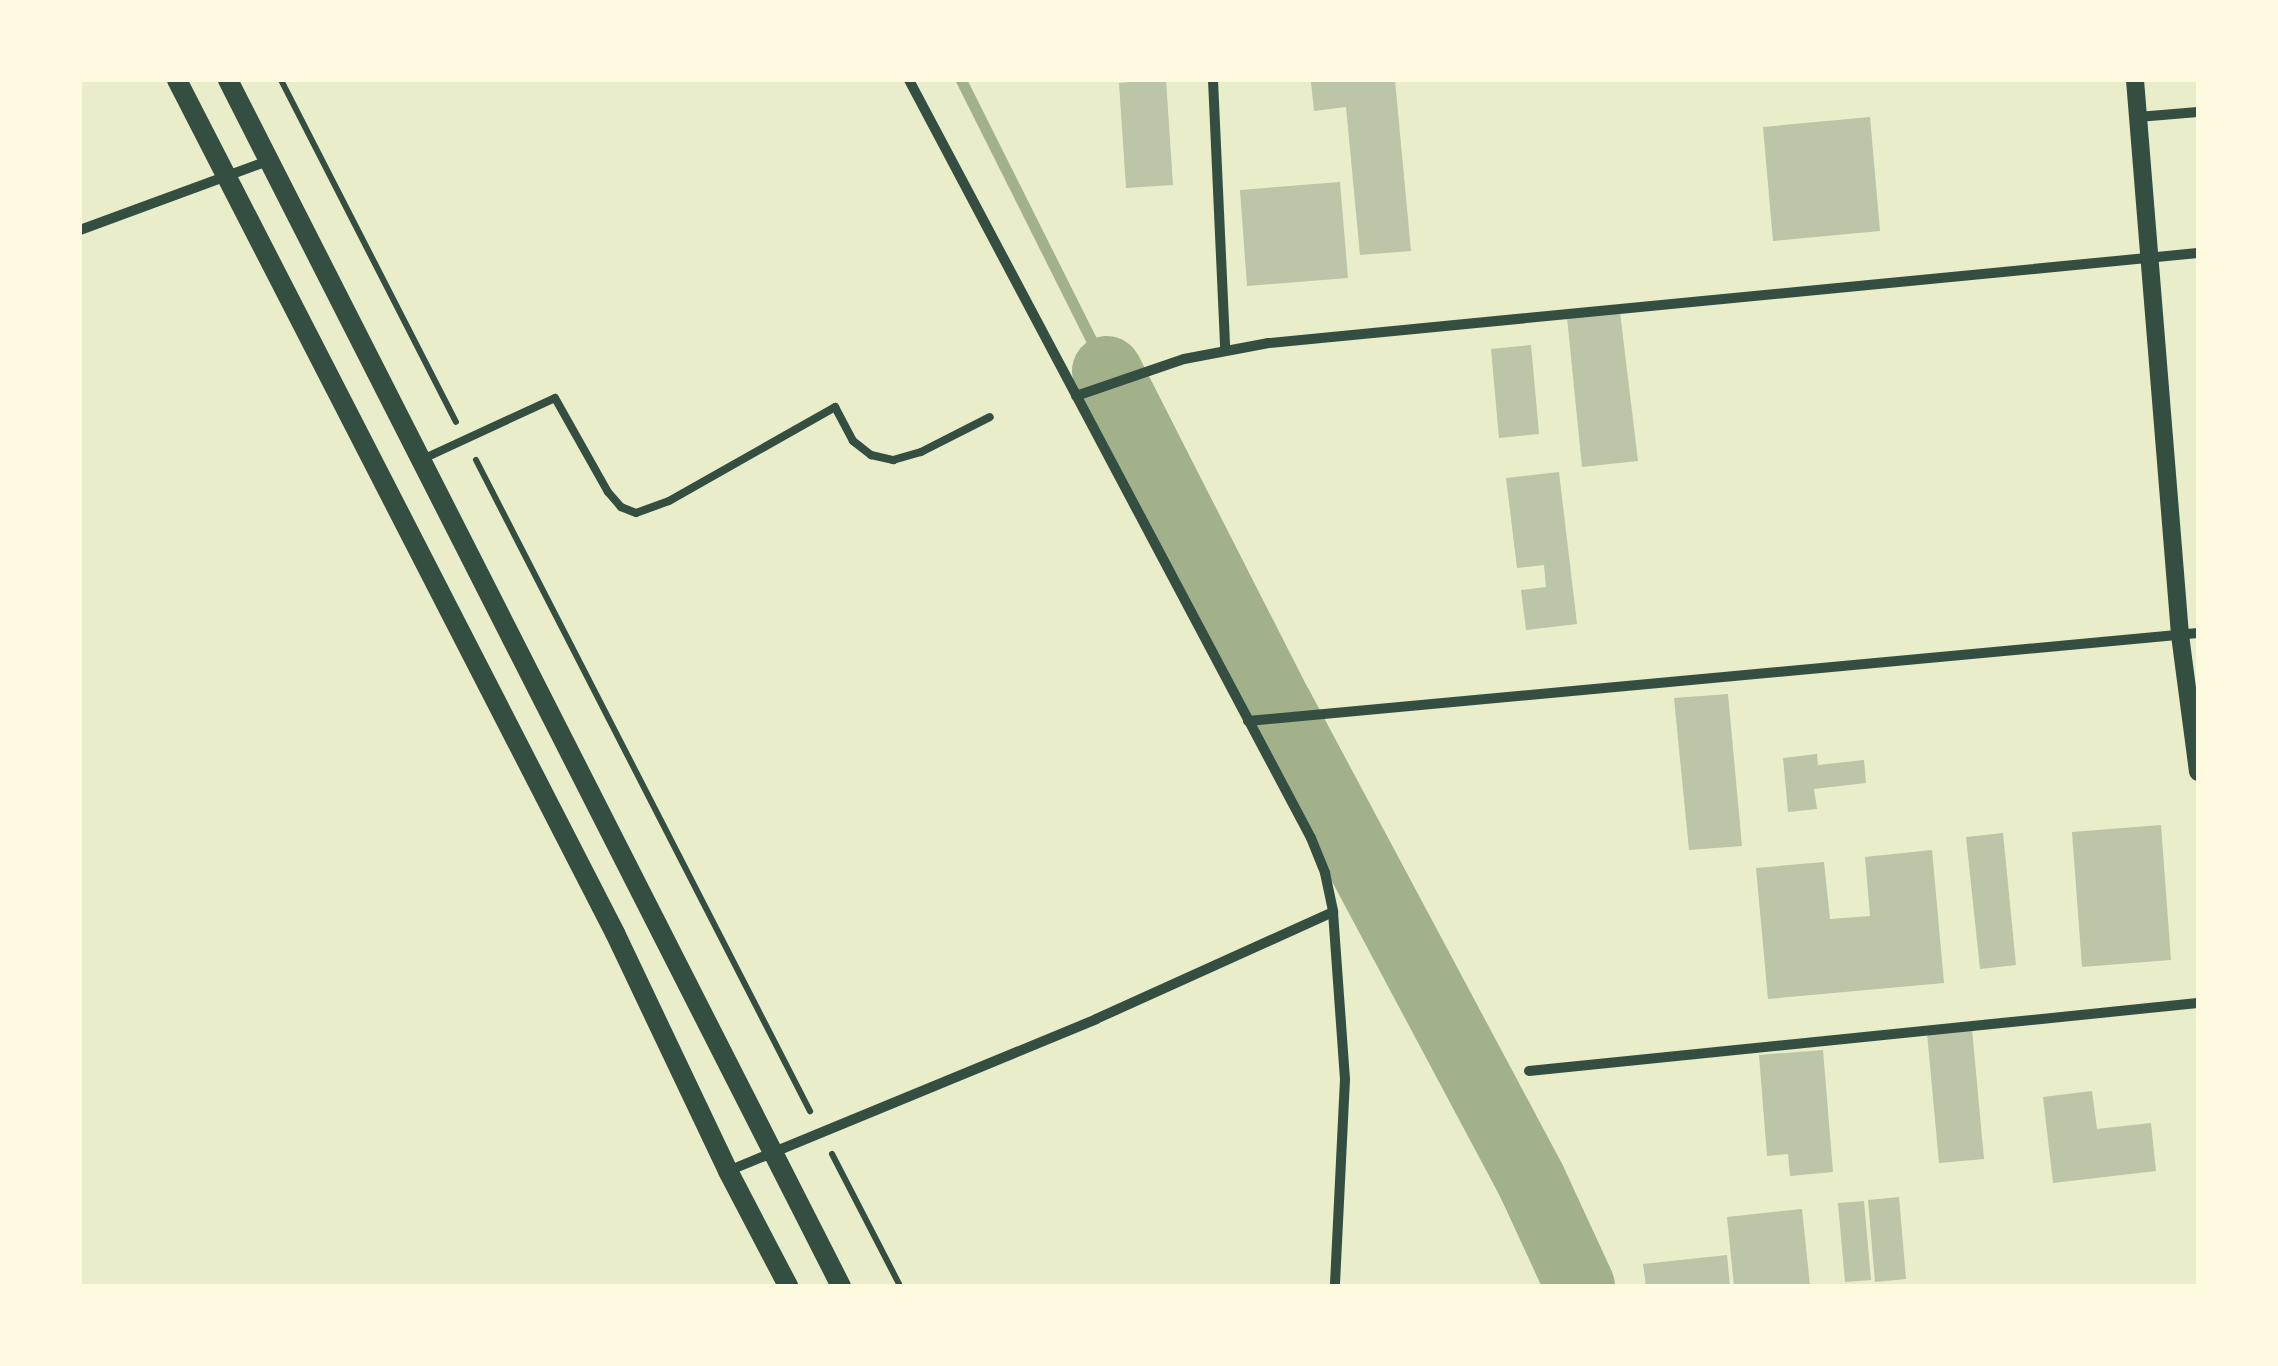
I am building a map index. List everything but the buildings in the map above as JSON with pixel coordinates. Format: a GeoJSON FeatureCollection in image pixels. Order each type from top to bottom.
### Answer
{"type":"FeatureCollection","features":[{"type":"Feature","properties":{"kind":"main road"},"geometry":{"type":"LineString","coordinates":[[177,80],[615,933],[728,1172],[788,1286]]}},
{"type":"Feature","properties":{"kind":"main road"},"geometry":{"type":"LineString","coordinates":[[228,80],[841,1286]]}},
{"type":"Feature","properties":{"kind":"street"},"geometry":{"type":"LineString","coordinates":[[910,80],[1311,838],[1333,912],[1345,1079],[1335,1286]]}},
{"type":"Feature","properties":{"kind":"street"},"geometry":{"type":"LineString","coordinates":[[1213,80],[1226,350]]}},
{"type":"Feature","properties":{"kind":"street"},"geometry":{"type":"LineString","coordinates":[[2135,80],[2189,634],[2198,772]]}},
{"type":"Feature","properties":{"kind":"street"},"geometry":{"type":"LineString","coordinates":[[2138,118],[2198,112]]}},
{"type":"Feature","properties":{"kind":"street"},"geometry":{"type":"LineString","coordinates":[[80,230],[269,160]]}},
{"type":"Feature","properties":{"kind":"street"},"geometry":{"type":"LineString","coordinates":[[1076,396],[1125,376],[1226,350],[2198,253]]}},
{"type":"Feature","properties":{"kind":"street"},"geometry":{"type":"LineString","coordinates":[[1248,721],[2189,634]]}},
{"type":"Feature","properties":{"kind":"street"},"geometry":{"type":"LineString","coordinates":[[728,1172],[1096,1018],[1333,912]]}},
{"type":"Feature","properties":{"kind":"street"},"geometry":{"type":"LineString","coordinates":[[1529,1071],[2198,1004]]}},
{"type":"Feature","properties":{"kind":"lane"},"geometry":{"type":"LineString","coordinates":[[421,460],[556,398],[608,492],[621,507],[636,512],[669,501],[835,407],[852,441],[871,456],[893,460],[921,452],[990,417]]}},
{"type":"Feature","properties":{"kind":"path"},"geometry":{"type":"LineString","coordinates":[[281,80],[900,1286]]}},
{"type":"Feature","properties":{"kind":"waterway"},"geometry":{"type":"LineString","coordinates":[[961,80],[1107,371]]}},
{"type":"Feature","properties":{"kind":"waterway"},"geometry":{"type":"LineString","coordinates":[[1107,371],[1278,706],[1531,1180],[1580,1286]]}}]}
